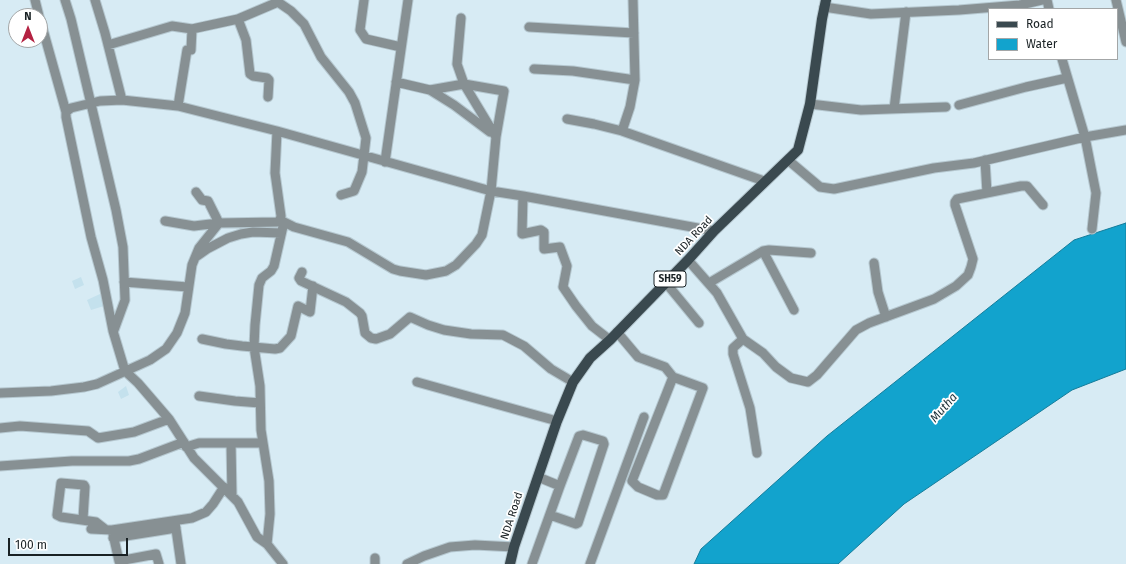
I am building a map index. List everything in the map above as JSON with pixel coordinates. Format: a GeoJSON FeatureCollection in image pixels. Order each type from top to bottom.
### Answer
{"type":"FeatureCollection","features":[{"type":"Feature","properties":{"kind":"main road","name":"NDA Road"},"geometry":{"type":"LineString","coordinates":[[510,564],[514,547],[557,421],[573,382],[590,358],[610,340],[666,283],[714,231],[798,150],[810,104],[825,4]]}},
{"type":"Feature","properties":{"kind":"street"},"geometry":{"type":"LineString","coordinates":[[65,0],[91,103],[123,247],[125,300],[113,331]]}},
{"type":"Feature","properties":{"kind":"street"},"geometry":{"type":"LineString","coordinates":[[95,0],[122,100]]}},
{"type":"Feature","properties":{"kind":"street"},"geometry":{"type":"LineString","coordinates":[[364,0],[360,30],[366,39],[401,47]]}},
{"type":"Feature","properties":{"kind":"street"},"geometry":{"type":"LineString","coordinates":[[385,162],[408,0]]}},
{"type":"Feature","properties":{"kind":"street"},"geometry":{"type":"LineString","coordinates":[[622,131],[630,107],[635,80],[633,0]]}},
{"type":"Feature","properties":{"kind":"street"},"geometry":{"type":"LineString","coordinates":[[990,8],[1020,6],[1042,0]]}},
{"type":"Feature","properties":{"kind":"street"},"geometry":{"type":"LineString","coordinates":[[108,45],[172,26],[192,29],[238,19],[276,1],[291,11],[304,24],[321,57],[349,92],[355,103],[366,138],[362,172],[354,191],[341,195]]}},
{"type":"Feature","properties":{"kind":"street"},"geometry":{"type":"LineString","coordinates":[[825,4],[871,14],[988,8]]}},
{"type":"Feature","properties":{"kind":"street"},"geometry":{"type":"LineString","coordinates":[[1118,8],[1126,42]]}},
{"type":"Feature","properties":{"kind":"street"},"geometry":{"type":"LineString","coordinates":[[894,109],[906,12]]}},
{"type":"Feature","properties":{"kind":"street"},"geometry":{"type":"LineString","coordinates":[[461,18],[457,64],[464,84],[496,137]]}},
{"type":"Feature","properties":{"kind":"street"},"geometry":{"type":"LineString","coordinates":[[238,19],[246,40],[250,74],[253,76],[267,78],[268,96]]}},
{"type":"Feature","properties":{"kind":"street"},"geometry":{"type":"LineString","coordinates":[[530,27],[634,33]]}},
{"type":"Feature","properties":{"kind":"street"},"geometry":{"type":"LineString","coordinates":[[178,106],[187,50],[191,50],[192,29]]}},
{"type":"Feature","properties":{"kind":"street"},"geometry":{"type":"LineString","coordinates":[[48,48],[66,112],[90,237],[103,280],[113,331],[125,371],[138,383],[169,418],[194,458],[238,502],[257,537],[267,544],[283,564]]}},
{"type":"Feature","properties":{"kind":"street"},"geometry":{"type":"LineString","coordinates":[[1062,60],[1085,137],[1096,193],[1092,229]]}},
{"type":"Feature","properties":{"kind":"street"},"geometry":{"type":"LineString","coordinates":[[534,69],[573,71],[635,80]]}},
{"type":"Feature","properties":{"kind":"street"},"geometry":{"type":"LineString","coordinates":[[959,104],[1067,78]]}},
{"type":"Feature","properties":{"kind":"street"},"geometry":{"type":"LineString","coordinates":[[396,82],[430,90],[454,105],[496,137]]}},
{"type":"Feature","properties":{"kind":"street"},"geometry":{"type":"LineString","coordinates":[[165,221],[194,226],[219,223],[282,221],[298,228],[348,242],[393,269],[426,275],[446,270],[456,265],[476,244],[482,235],[491,191],[496,137],[504,91],[464,84],[430,90]]}},
{"type":"Feature","properties":{"kind":"street"},"geometry":{"type":"LineString","coordinates":[[66,112],[71,108],[100,101],[122,100],[178,106],[277,131],[491,191],[714,231]]}},
{"type":"Feature","properties":{"kind":"street"},"geometry":{"type":"LineString","coordinates":[[810,104],[861,110],[946,107]]}},
{"type":"Feature","properties":{"kind":"street"},"geometry":{"type":"LineString","coordinates":[[567,119],[622,131],[764,182]]}},
{"type":"Feature","properties":{"kind":"street"},"geometry":{"type":"LineString","coordinates":[[788,160],[820,187],[834,188],[934,168],[985,160],[1085,137],[1126,130]]}},
{"type":"Feature","properties":{"kind":"street"},"geometry":{"type":"LineString","coordinates":[[267,544],[270,514],[269,481],[261,430],[260,386],[254,347],[259,285],[262,278],[271,272],[274,266],[281,233],[282,221],[275,173],[277,131]]}},
{"type":"Feature","properties":{"kind":"street"},"geometry":{"type":"LineString","coordinates":[[985,160],[987,193]]}},
{"type":"Feature","properties":{"kind":"street"},"geometry":{"type":"LineString","coordinates":[[688,260],[710,283],[743,339],[763,353],[776,367],[791,378],[808,382],[817,375],[856,330],[869,323],[934,299],[956,286],[968,275],[973,259],[955,202],[957,199],[1027,186],[1043,205]]}},
{"type":"Feature","properties":{"kind":"street"},"geometry":{"type":"LineString","coordinates":[[196,192],[202,200],[208,201],[219,223]]}},
{"type":"Feature","properties":{"kind":"street"},"geometry":{"type":"LineString","coordinates":[[523,196],[522,234],[541,230],[544,232],[544,249],[560,247],[567,266],[563,287],[592,326],[610,340]]}},
{"type":"Feature","properties":{"kind":"street"},"geometry":{"type":"LineString","coordinates":[[0,393],[51,391],[84,387],[106,380],[154,357],[166,349],[177,333],[185,313],[188,287],[195,257],[205,240],[219,223]]}},
{"type":"Feature","properties":{"kind":"street"},"geometry":{"type":"LineString","coordinates":[[195,257],[221,242],[242,234],[253,232],[281,233]]}},
{"type":"Feature","properties":{"kind":"street"},"geometry":{"type":"LineString","coordinates":[[710,283],[763,251],[770,250],[811,253]]}},
{"type":"Feature","properties":{"kind":"street"},"geometry":{"type":"LineString","coordinates":[[763,251],[794,310]]}},
{"type":"Feature","properties":{"kind":"street"},"geometry":{"type":"LineString","coordinates":[[874,263],[878,292],[886,317]]}},
{"type":"Feature","properties":{"kind":"street"},"geometry":{"type":"LineString","coordinates":[[302,272],[299,278],[301,280],[346,302],[360,313],[362,316],[365,333],[371,338],[376,339],[390,334],[410,317],[444,330],[471,334],[503,335],[524,346],[551,369],[573,382]]}},
{"type":"Feature","properties":{"kind":"street"},"geometry":{"type":"LineString","coordinates":[[124,282],[188,287]]}},
{"type":"Feature","properties":{"kind":"street"},"geometry":{"type":"LineString","coordinates":[[666,283],[699,322]]}},
{"type":"Feature","properties":{"kind":"street"},"geometry":{"type":"LineString","coordinates":[[202,339],[226,344],[275,349],[280,348],[291,336],[298,306],[310,312],[312,286]]}},
{"type":"Feature","properties":{"kind":"street"},"geometry":{"type":"LineString","coordinates":[[617,332],[638,357],[665,368],[673,377],[703,388],[663,495],[657,495],[638,487],[632,481],[673,377]]}},
{"type":"Feature","properties":{"kind":"street"},"geometry":{"type":"LineString","coordinates":[[743,339],[733,348],[750,408],[757,452]]}},
{"type":"Feature","properties":{"kind":"street"},"geometry":{"type":"LineString","coordinates":[[417,382],[557,421]]}},
{"type":"Feature","properties":{"kind":"street"},"geometry":{"type":"LineString","coordinates":[[199,396],[260,403]]}},
{"type":"Feature","properties":{"kind":"street"},"geometry":{"type":"LineString","coordinates":[[590,564],[644,417]]}},
{"type":"Feature","properties":{"kind":"street"},"geometry":{"type":"LineString","coordinates":[[0,428],[20,426],[88,431],[98,438],[134,432],[169,418]]}},
{"type":"Feature","properties":{"kind":"street"},"geometry":{"type":"LineString","coordinates":[[532,564],[579,436],[583,435],[603,441],[604,444],[578,523],[576,524],[550,515]]}},
{"type":"Feature","properties":{"kind":"street"},"geometry":{"type":"LineString","coordinates":[[231,443],[232,496]]}},
{"type":"Feature","properties":{"kind":"street"},"geometry":{"type":"LineString","coordinates":[[0,466],[72,461],[139,459],[185,444],[263,443]]}},
{"type":"Feature","properties":{"kind":"street"},"geometry":{"type":"LineString","coordinates":[[538,477],[560,486]]}},
{"type":"Feature","properties":{"kind":"street"},"geometry":{"type":"LineString","coordinates":[[82,519],[84,485],[61,483],[57,515],[61,517],[96,522],[110,532],[119,561],[156,554],[159,564]]}},
{"type":"Feature","properties":{"kind":"street"},"geometry":{"type":"LineString","coordinates":[[91,529],[110,532],[176,524],[206,512],[214,504],[224,487]]}},
{"type":"Feature","properties":{"kind":"street"},"geometry":{"type":"LineString","coordinates":[[176,524],[181,564]]}},
{"type":"Feature","properties":{"kind":"street"},"geometry":{"type":"LineString","coordinates":[[408,564],[424,556],[450,547],[475,545],[514,547]]}},
{"type":"Feature","properties":{"kind":"shaded area"},"geometry":{"type":"Polygon","coordinates":[[[81,277],[84,285],[75,289],[72,281],[81,277]]]}},
{"type":"Feature","properties":{"kind":"shaded area"},"geometry":{"type":"Polygon","coordinates":[[[100,294],[104,306],[91,310],[87,300],[100,294]]]}},
{"type":"Feature","properties":{"kind":"shaded area"},"geometry":{"type":"Polygon","coordinates":[[[126,386],[129,395],[121,399],[118,392],[126,386]]]}},
{"type":"Feature","properties":{"kind":"water","name":"Mutha"},"geometry":{"type":"Polygon","coordinates":[[[1126,223],[1126,369],[1072,390],[904,504],[838,564],[694,564],[701,549],[827,436],[1074,240],[1126,223]]]}}]}
